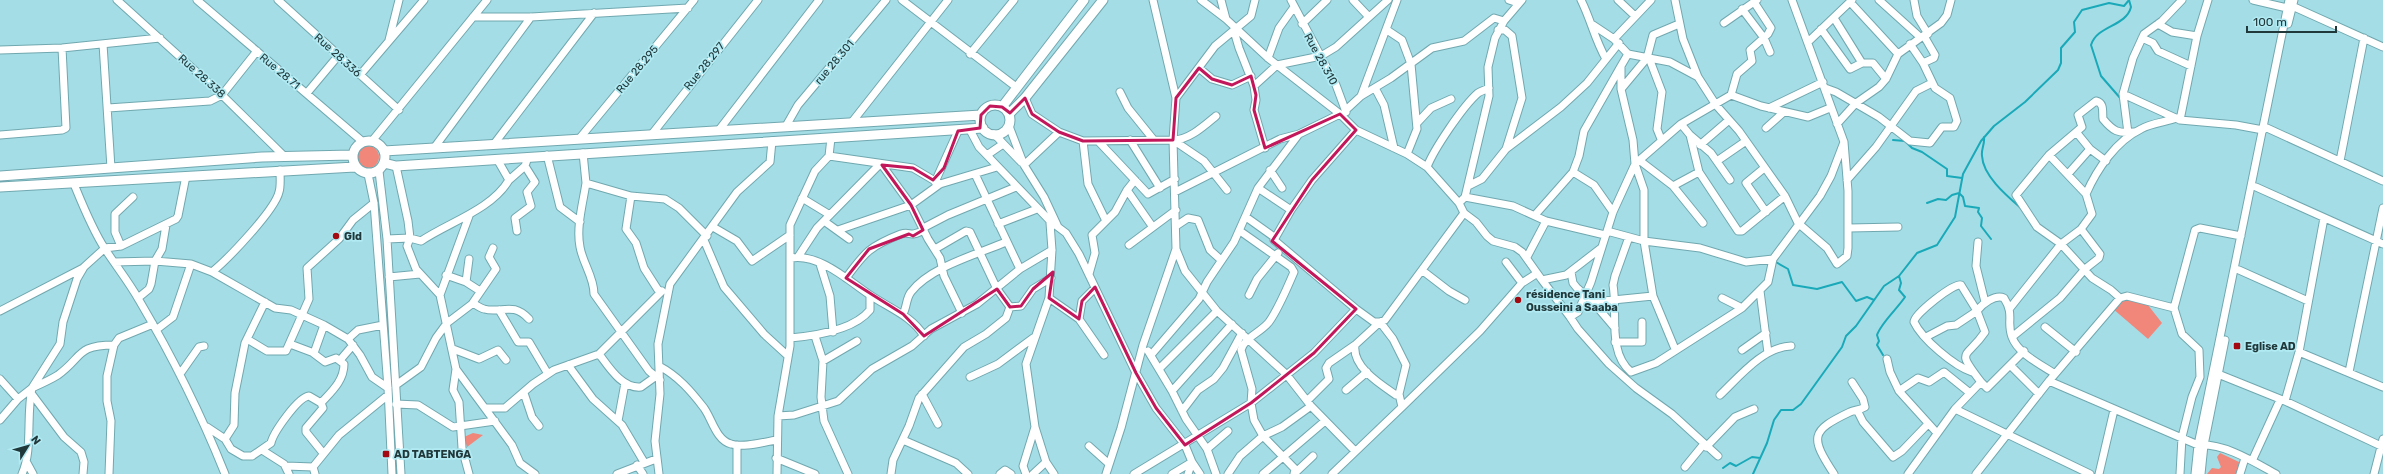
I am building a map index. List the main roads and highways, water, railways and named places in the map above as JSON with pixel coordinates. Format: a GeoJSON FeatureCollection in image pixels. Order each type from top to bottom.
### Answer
{"type":"FeatureCollection","features":[{"type":"Feature","properties":{"kind":"main road"},"geometry":{"type":"LineString","coordinates":[[1002,106],[1084,0]]}},
{"type":"Feature","properties":{"kind":"main road"},"geometry":{"type":"LineString","coordinates":[[1009,114],[1025,98],[1103,0]]}},
{"type":"Feature","properties":{"kind":"main road"},"geometry":{"type":"LineString","coordinates":[[0,187],[74,184],[280,170],[355,167],[368,174],[381,167],[497,159],[526,161],[547,155],[958,131],[984,128],[994,134],[1005,131],[1009,126],[1009,114],[1002,106],[990,106],[981,115],[384,151]]}},
{"type":"Feature","properties":{"kind":"main road"},"geometry":{"type":"LineString","coordinates":[[981,115],[984,128]]}},
{"type":"Feature","properties":{"kind":"main road"},"geometry":{"type":"LineString","coordinates":[[355,167],[352,155],[356,147],[363,142],[372,141],[380,145],[384,151],[381,167]]}},
{"type":"Feature","properties":{"kind":"main road"},"geometry":{"type":"LineString","coordinates":[[0,176],[284,156],[352,155]]}},
{"type":"Feature","properties":{"kind":"waterway"},"geometry":{"type":"LineString","coordinates":[[2121,99],[2101,76],[2091,45],[2094,38],[2099,33],[2118,23],[2128,14],[2131,7],[2129,0]]}},
{"type":"Feature","properties":{"kind":"waterway"},"geometry":{"type":"LineString","coordinates":[[1753,474],[1767,443],[1774,420],[1781,410],[1793,410],[1801,404],[1842,347],[1846,336],[1856,326],[1884,286],[1899,276],[1917,253],[1937,245],[1955,217],[1963,174],[1981,141],[1994,126],[2025,102],[2058,70],[2061,63],[2061,48],[2075,32],[2074,22],[2082,10],[2109,3],[2124,6],[2129,0]]}},
{"type":"Feature","properties":{"kind":"waterway"},"geometry":{"type":"LineString","coordinates":[[1984,137],[1982,156],[1983,163],[1987,171],[1997,185],[2022,209]]}},
{"type":"Feature","properties":{"kind":"waterway"},"geometry":{"type":"LineString","coordinates":[[1893,140],[1905,141],[1912,148],[1922,152],[1947,169],[1947,176],[1962,178]]}},
{"type":"Feature","properties":{"kind":"waterway"},"geometry":{"type":"LineString","coordinates":[[1927,203],[1938,199],[1946,200],[1952,195],[1959,193],[1963,197],[1965,206],[1979,208],[1978,212],[1982,218],[1981,226],[1991,239]]}},
{"type":"Feature","properties":{"kind":"waterway"},"geometry":{"type":"LineString","coordinates":[[1774,261],[1788,269],[1793,285],[1817,289],[1842,282],[1856,301],[1867,297],[1874,300]]}},
{"type":"Feature","properties":{"kind":"waterway"},"geometry":{"type":"LineString","coordinates":[[1883,355],[1877,345],[1879,341],[1877,335],[1879,330],[1905,297],[1899,290],[1901,283],[1899,276]]}},
{"type":"Feature","properties":{"kind":"waterway"},"geometry":{"type":"LineString","coordinates":[[1723,468],[1730,463],[1736,466],[1752,457],[1760,458]]}},
{"type":"Feature","properties":{"kind":"place","name":"Gld"},"geometry":{"type":"Point","coordinates":[336,236]}},
{"type":"Feature","properties":{"kind":"place","name":"résidence Tani Ousseini a Saaba"},"geometry":{"type":"Point","coordinates":[1518,300]}},
{"type":"Feature","properties":{"kind":"place","name":"Eglise AD"},"geometry":{"type":"Point","coordinates":[2237,346]}},
{"type":"Feature","properties":{"kind":"place","name":"AD TABTENGA"},"geometry":{"type":"Point","coordinates":[386,454]}}]}
